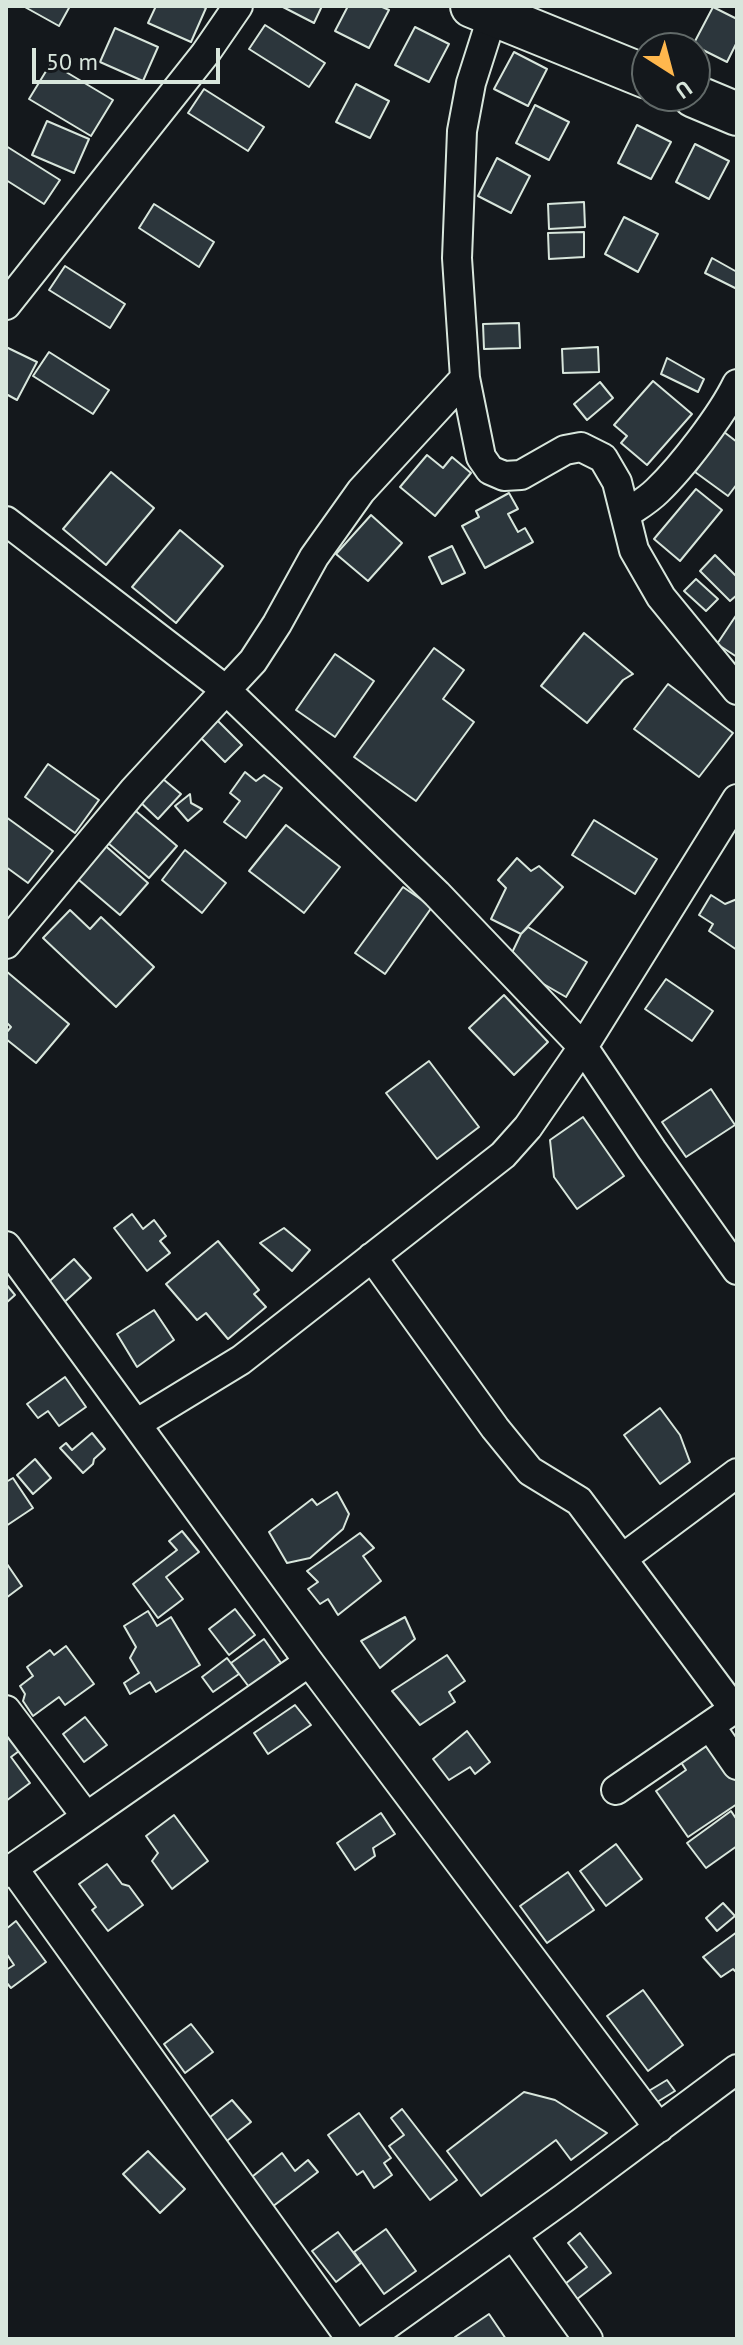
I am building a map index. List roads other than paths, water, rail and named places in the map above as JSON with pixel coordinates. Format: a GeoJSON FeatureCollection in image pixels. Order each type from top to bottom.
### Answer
{"type":"FeatureCollection","features":[{"type":"Feature","properties":{"kind":"highway"},"geometry":{"type":"LineString","coordinates":[[482,10],[631,71]]}},
{"type":"Feature","properties":{"kind":"highway"},"geometry":{"type":"LineString","coordinates":[[711,103],[737,114]]}},
{"type":"Feature","properties":{"kind":"street"},"geometry":{"type":"LineString","coordinates":[[6,305],[205,54],[238,6]]}},
{"type":"Feature","properties":{"kind":"street"},"geometry":{"type":"LineString","coordinates":[[482,10],[462,131],[457,258],[465,378],[481,457],[490,470],[504,476],[521,475],[565,450],[581,447],[603,458],[617,482],[634,550],[661,597],[737,690]]}},
{"type":"Feature","properties":{"kind":"street"},"geometry":{"type":"LineString","coordinates":[[6,944],[134,790],[253,661],[314,557],[361,491],[465,378]]}},
{"type":"Feature","properties":{"kind":"street"},"geometry":{"type":"LineString","coordinates":[[626,514],[664,483],[701,438],[737,384]]}},
{"type":"Feature","properties":{"kind":"street"},"geometry":{"type":"LineString","coordinates":[[6,521],[226,690],[437,894],[583,1047],[737,1270]]}},
{"type":"Feature","properties":{"kind":"street"},"geometry":{"type":"LineString","coordinates":[[136,1424],[241,1360],[503,1155],[528,1127],[583,1047],[733,813]]}},
{"type":"Feature","properties":{"kind":"street"},"geometry":{"type":"LineString","coordinates":[[6,1246],[309,1662],[659,2128]]}},
{"type":"Feature","properties":{"kind":"street"},"geometry":{"type":"LineString","coordinates":[[372,1257],[495,1428],[530,1471],[579,1501],[736,1708],[616,1790]]}},
{"type":"Feature","properties":{"kind":"street"},"geometry":{"type":"LineString","coordinates":[[623,1558],[737,1473]]}},
{"type":"Feature","properties":{"kind":"street"},"geometry":{"type":"LineString","coordinates":[[309,1662],[9,1870],[351,2339]]}},
{"type":"Feature","properties":{"kind":"street"},"geometry":{"type":"LineString","coordinates":[[6,1710],[85,1815]]}},
{"type":"Feature","properties":{"kind":"street"},"geometry":{"type":"LineString","coordinates":[[710,1726],[737,1765]]}},
{"type":"Feature","properties":{"kind":"street"},"geometry":{"type":"LineString","coordinates":[[367,2339],[737,2069]]}},
{"type":"Feature","properties":{"kind":"street"},"geometry":{"type":"LineString","coordinates":[[513,2235],[588,2339]]}}]}
